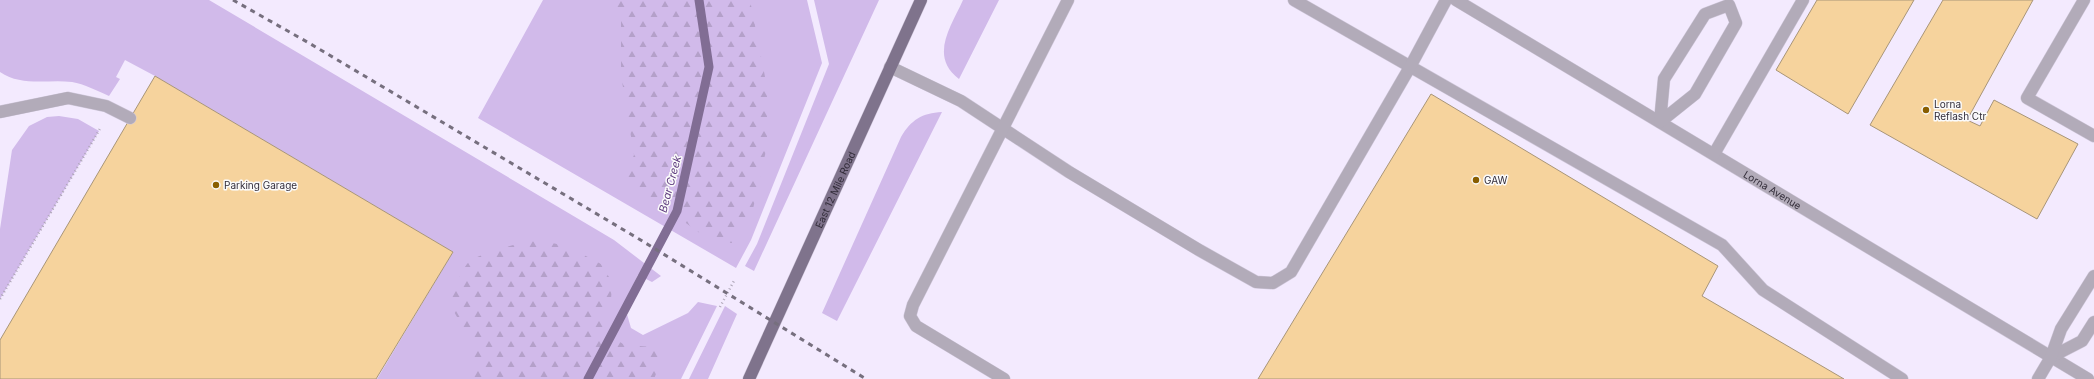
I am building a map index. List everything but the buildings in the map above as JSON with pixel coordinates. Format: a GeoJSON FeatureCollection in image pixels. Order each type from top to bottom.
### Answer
{"type":"FeatureCollection","features":[{"type":"Feature","properties":{"kind":"main road","name":"East 12 Mile Road"},"geometry":{"type":"LineString","coordinates":[[749,379],[921,0]]}},
{"type":"Feature","properties":{"kind":"street"},"geometry":{"type":"LineString","coordinates":[[1004,379],[916,326],[910,316],[913,305],[1068,0]]}},
{"type":"Feature","properties":{"kind":"street"},"geometry":{"type":"LineString","coordinates":[[1294,0],[1722,245],[1763,290],[1902,379]]}},
{"type":"Feature","properties":{"kind":"street"},"geometry":{"type":"LineString","coordinates":[[890,67],[961,101],[1003,130],[1199,250],[1256,282],[1274,283],[1291,272],[1410,67],[1446,0]]}},
{"type":"Feature","properties":{"kind":"street","name":"Lorna Avenue"},"geometry":{"type":"LineString","coordinates":[[1456,0],[2088,379]]}},
{"type":"Feature","properties":{"kind":"street"},"geometry":{"type":"LineString","coordinates":[[1714,154],[1803,0]]}},
{"type":"Feature","properties":{"kind":"street"},"geometry":{"type":"LineString","coordinates":[[2084,0],[2027,98],[2094,136]]}},
{"type":"Feature","properties":{"kind":"street"},"geometry":{"type":"LineString","coordinates":[[1728,2],[1736,23],[1725,43],[1694,94],[1660,122],[1664,79],[1705,14],[1728,2]]}},
{"type":"Feature","properties":{"kind":"street"},"geometry":{"type":"LineString","coordinates":[[0,112],[68,98],[106,106],[130,118]]}},
{"type":"Feature","properties":{"kind":"street"},"geometry":{"type":"LineString","coordinates":[[2038,379],[2051,357],[2061,329],[2094,276]]}},
{"type":"Feature","properties":{"kind":"street"},"geometry":{"type":"LineString","coordinates":[[2051,357],[2082,341],[2094,322]]}},
{"type":"Feature","properties":{"kind":"path"},"geometry":{"type":"LineString","coordinates":[[0,299],[112,109]]}},
{"type":"Feature","properties":{"kind":"path"},"geometry":{"type":"LineString","coordinates":[[720,307],[735,279]]}},
{"type":"Feature","properties":{"kind":"green space"},"geometry":{"type":"Polygon","coordinates":[[[0,0],[209,0],[614,240],[661,276],[652,282],[638,275],[624,304],[631,328],[643,335],[688,313],[698,302],[717,306],[681,379],[377,379],[453,252],[155,76],[125,60],[116,77],[120,79],[109,96],[72,82],[35,82],[8,77],[0,72],[0,0]]]}},
{"type":"Feature","properties":{"kind":"green space"},"geometry":{"type":"Polygon","coordinates":[[[543,0],[807,0],[822,63],[751,240],[736,268],[478,118],[543,0]]]}},
{"type":"Feature","properties":{"kind":"green space"},"geometry":{"type":"Polygon","coordinates":[[[615,0],[750,0],[767,87],[767,146],[753,209],[732,243],[712,242],[664,207],[629,188],[624,178],[634,155],[621,75],[621,20],[615,0]]]}},
{"type":"Feature","properties":{"kind":"green space"},"geometry":{"type":"Polygon","coordinates":[[[814,0],[879,0],[754,271],[745,266],[757,244],[829,64],[814,0]]]}},
{"type":"Feature","properties":{"kind":"green space"},"geometry":{"type":"Polygon","coordinates":[[[963,0],[999,0],[959,79],[950,70],[945,61],[944,51],[945,41],[963,0]]]}},
{"type":"Feature","properties":{"kind":"green space"},"geometry":{"type":"Polygon","coordinates":[[[942,112],[837,321],[822,313],[901,137],[909,126],[918,118],[929,114],[942,112]]]}},
{"type":"Feature","properties":{"kind":"green space"},"geometry":{"type":"Polygon","coordinates":[[[59,116],[78,119],[99,131],[0,299],[0,229],[12,150],[29,126],[47,117],[59,116]]]}},
{"type":"Feature","properties":{"kind":"green space"},"geometry":{"type":"Polygon","coordinates":[[[526,241],[547,242],[567,246],[601,264],[612,282],[611,300],[601,317],[608,335],[625,345],[666,348],[654,379],[473,379],[473,357],[469,340],[450,304],[457,283],[461,273],[471,260],[526,241]]]}},
{"type":"Feature","properties":{"kind":"green space"},"geometry":{"type":"Polygon","coordinates":[[[725,306],[737,314],[708,379],[689,379],[725,306]]]}},
{"type":"Feature","properties":{"kind":"waterway","name":"Bear Creek"},"geometry":{"type":"LineString","coordinates":[[588,379],[677,211],[709,67],[699,0]]}},
{"type":"Feature","properties":{"kind":"railway"},"geometry":{"type":"LineString","coordinates":[[233,0],[309,43],[639,239],[866,379]]}},
{"type":"Feature","properties":{"kind":"place","name":"Lorna Reflash Ctr"},"geometry":{"type":"Point","coordinates":[1926,110]}},
{"type":"Feature","properties":{"kind":"place","name":"GAW"},"geometry":{"type":"Point","coordinates":[1476,180]}},
{"type":"Feature","properties":{"kind":"place","name":"Parking Garage"},"geometry":{"type":"Point","coordinates":[216,185]}}]}
